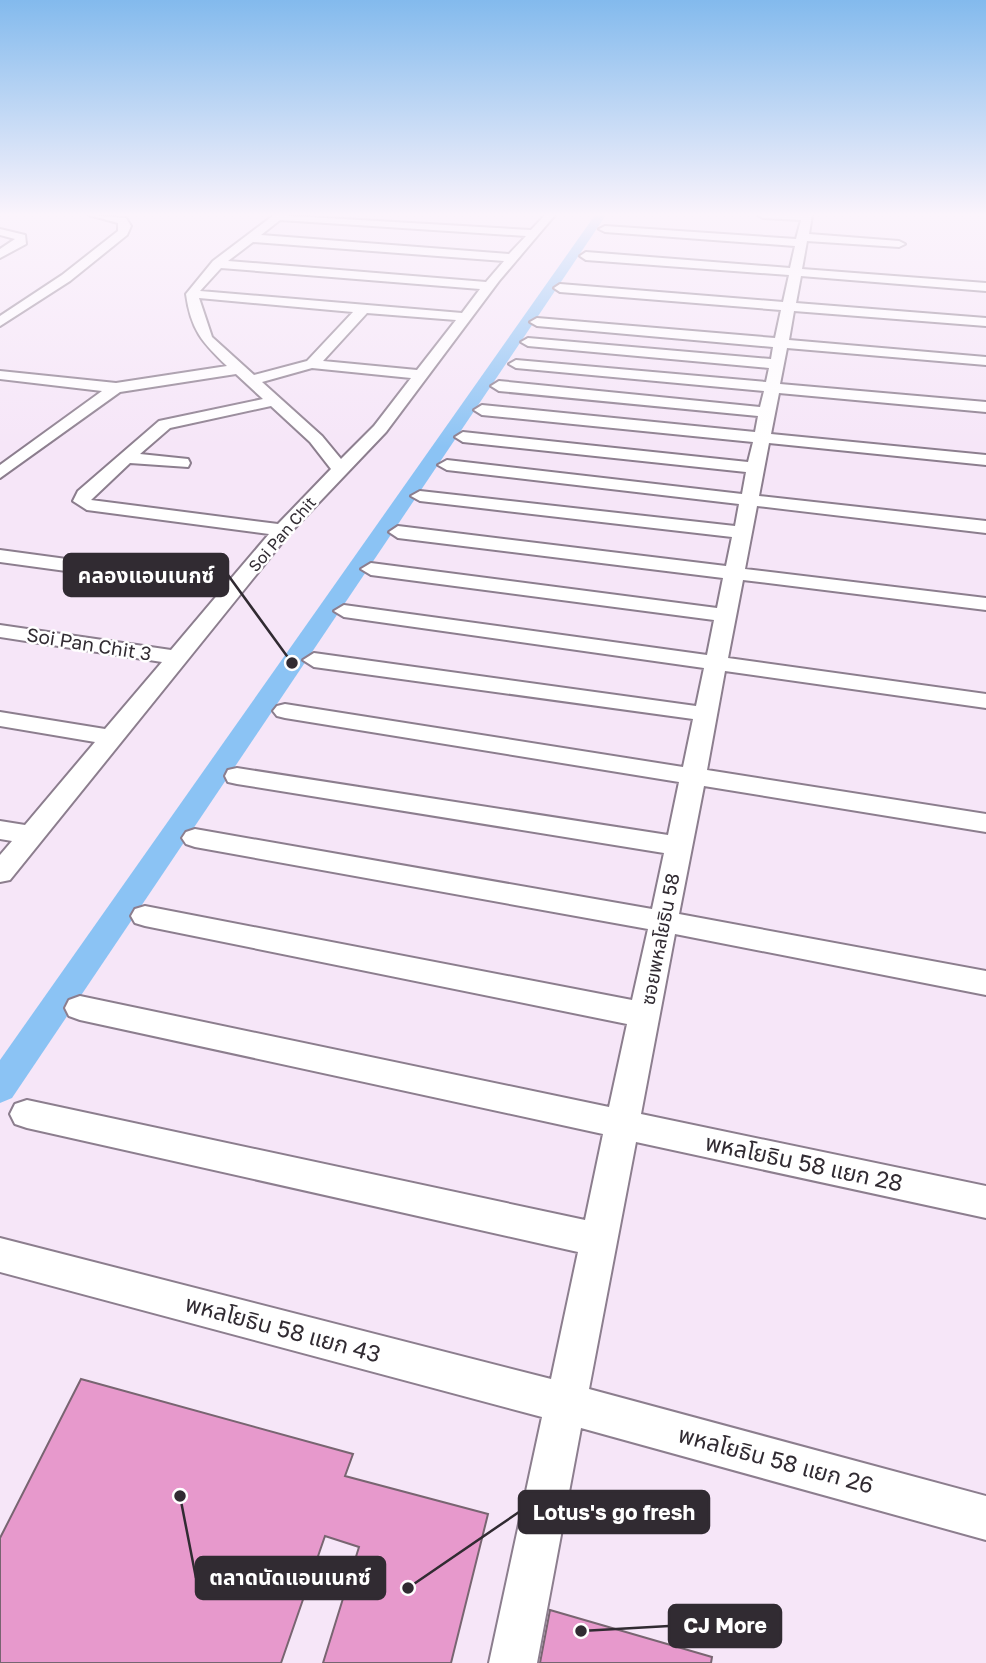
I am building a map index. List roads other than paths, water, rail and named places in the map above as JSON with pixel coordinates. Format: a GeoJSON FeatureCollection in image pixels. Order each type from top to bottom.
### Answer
{"type":"FeatureCollection","features":[{"type":"Feature","properties":{"kind":"street"},"geometry":{"type":"LineString","coordinates":[[0,322],[43,293]]}},
{"type":"Feature","properties":{"kind":"street","name":"Soi Pan Chit"},"geometry":{"type":"LineString","coordinates":[[0,873],[282,530],[380,429],[484,293]]}},
{"type":"Feature","properties":{"kind":"street"},"geometry":{"type":"LineString","coordinates":[[647,293],[787,300],[986,322]]}},
{"type":"Feature","properties":{"kind":"street"},"geometry":{"type":"LineString","coordinates":[[753,293],[787,300],[986,407]]}},
{"type":"Feature","properties":{"kind":"street"},"geometry":{"type":"LineString","coordinates":[[768,293],[986,361]]}},
{"type":"Feature","properties":{"kind":"street"},"geometry":{"type":"LineString","coordinates":[[537,322],[892,293]]}},
{"type":"Feature","properties":{"kind":"street"},"geometry":{"type":"LineString","coordinates":[[341,470],[316,439],[206,339],[195,313],[192,294],[464,317]]}},
{"type":"Feature","properties":{"kind":"street"},"geometry":{"type":"LineString","coordinates":[[516,364],[787,300]]}},
{"type":"Feature","properties":{"kind":"street"},"geometry":{"type":"LineString","coordinates":[[499,386],[787,300]]}},
{"type":"Feature","properties":{"kind":"street"},"geometry":{"type":"LineString","coordinates":[[482,410],[787,300]]}},
{"type":"Feature","properties":{"kind":"street"},"geometry":{"type":"LineString","coordinates":[[528,342],[787,300],[986,460]]}},
{"type":"Feature","properties":{"kind":"street","name":"ซอยพหลโยธิน 58"},"geometry":{"type":"LineString","coordinates":[[513,1663],[749,500],[787,300]]}},
{"type":"Feature","properties":{"kind":"street"},"geometry":{"type":"LineString","coordinates":[[312,364],[363,309]]}},
{"type":"Feature","properties":{"kind":"street"},"geometry":{"type":"LineString","coordinates":[[253,380],[312,364],[420,375]]}},
{"type":"Feature","properties":{"kind":"street"},"geometry":{"type":"LineString","coordinates":[[6,375],[116,388],[239,369]]}},
{"type":"Feature","properties":{"kind":"street"},"geometry":{"type":"LineString","coordinates":[[0,473],[116,388]]}},
{"type":"Feature","properties":{"kind":"street"},"geometry":{"type":"LineString","coordinates":[[275,401],[165,425],[125,458],[82,501],[87,505],[282,530]]}},
{"type":"Feature","properties":{"kind":"street"},"geometry":{"type":"LineString","coordinates":[[463,437],[755,468]]}},
{"type":"Feature","properties":{"kind":"street"},"geometry":{"type":"LineString","coordinates":[[125,458],[182,463]]}},
{"type":"Feature","properties":{"kind":"street"},"geometry":{"type":"LineString","coordinates":[[447,465],[986,527]]}},
{"type":"Feature","properties":{"kind":"street"},"geometry":{"type":"LineString","coordinates":[[420,496],[742,532]]}},
{"type":"Feature","properties":{"kind":"street"},"geometry":{"type":"LineString","coordinates":[[398,532],[986,604]]}},
{"type":"Feature","properties":{"kind":"street"},"geometry":{"type":"LineString","coordinates":[[0,556],[234,588]]}},
{"type":"Feature","properties":{"kind":"street"},"geometry":{"type":"LineString","coordinates":[[371,569],[725,615]]}},
{"type":"Feature","properties":{"kind":"street"},"geometry":{"type":"LineString","coordinates":[[344,611],[986,701]]}},
{"type":"Feature","properties":{"kind":"street","name":"Soi Pan Chit 3"},"geometry":{"type":"LineString","coordinates":[[0,631],[179,658]]}},
{"type":"Feature","properties":{"kind":"street"},"geometry":{"type":"LineString","coordinates":[[314,660],[705,714]]}},
{"type":"Feature","properties":{"kind":"street"},"geometry":{"type":"LineString","coordinates":[[285,710],[986,823]]}},
{"type":"Feature","properties":{"kind":"street"},"geometry":{"type":"LineString","coordinates":[[0,719],[111,737]]}},
{"type":"Feature","properties":{"kind":"street"},"geometry":{"type":"LineString","coordinates":[[237,776],[679,846]]}},
{"type":"Feature","properties":{"kind":"street"},"geometry":{"type":"LineString","coordinates":[[0,830],[30,835]]}},
{"type":"Feature","properties":{"kind":"street"},"geometry":{"type":"LineString","coordinates":[[195,838],[663,921],[986,983]]}},
{"type":"Feature","properties":{"kind":"street"},"geometry":{"type":"LineString","coordinates":[[145,916],[645,1015]]}},
{"type":"Feature","properties":{"kind":"street","name":"พหลโยธิน 58 แยก 28"},"geometry":{"type":"LineString","coordinates":[[80,1008],[986,1202]]}},
{"type":"Feature","properties":{"kind":"street"},"geometry":{"type":"LineString","coordinates":[[27,1114],[599,1240]]}},
{"type":"Feature","properties":{"kind":"street","name":"พหลโยธิน 58 แยก 43"},"geometry":{"type":"LineString","coordinates":[[0,1255],[566,1403]]}},
{"type":"Feature","properties":{"kind":"street","name":"พหลโยธิน 58 แยก 26"},"geometry":{"type":"LineString","coordinates":[[566,1403],[986,1518]]}},
{"type":"Feature","properties":{"kind":"waterway"},"geometry":{"type":"LineString","coordinates":[[0,1088],[547,293]]}},
{"type":"Feature","properties":{"kind":"place","name":"คลองแอนเนกซ์"},"geometry":{"type":"Point","coordinates":[292,663]}},
{"type":"Feature","properties":{"kind":"place","name":"ตลาดนัดแอนเนกซ์"},"geometry":{"type":"Point","coordinates":[180,1496]}},
{"type":"Feature","properties":{"kind":"place","name":"Lotus's go fresh"},"geometry":{"type":"Point","coordinates":[408,1588]}},
{"type":"Feature","properties":{"kind":"place","name":"CJ More"},"geometry":{"type":"Point","coordinates":[581,1631]}}]}
